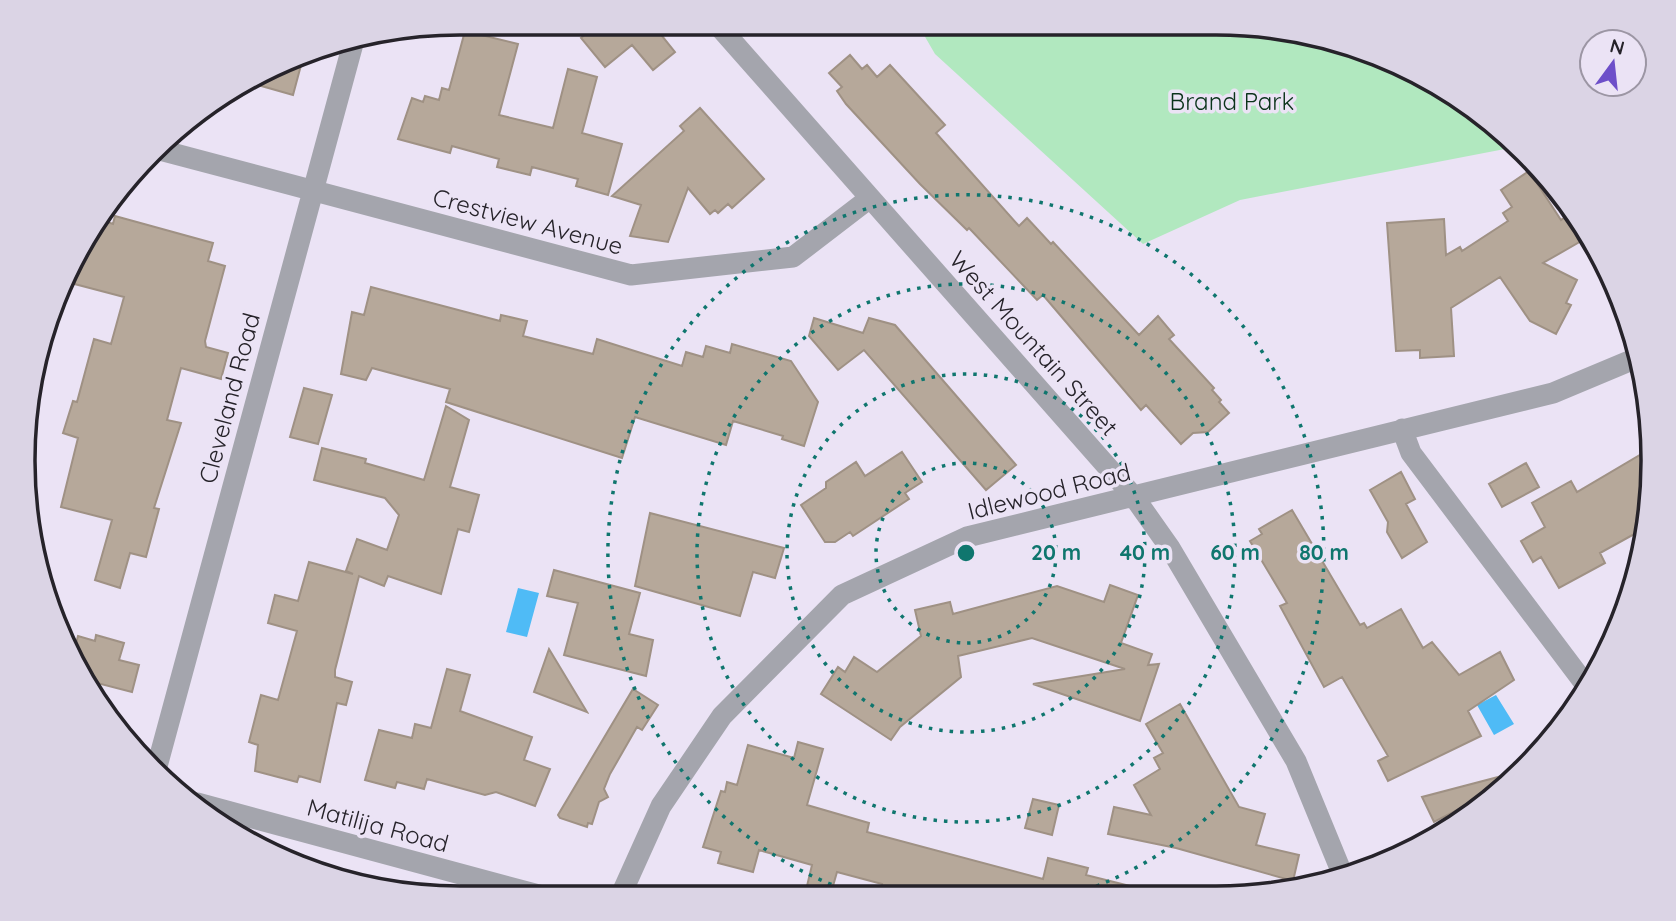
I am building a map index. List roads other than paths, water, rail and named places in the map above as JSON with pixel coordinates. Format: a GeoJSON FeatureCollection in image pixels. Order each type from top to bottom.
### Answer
{"type":"FeatureCollection","features":[{"type":"Feature","properties":{"kind":"street","name":"West Mountain Street"},"geometry":{"type":"LineString","coordinates":[[727,35],[1134,497],[1170,548],[1296,761],[1340,867]]}},
{"type":"Feature","properties":{"kind":"street","name":"Cleveland Road"},"geometry":{"type":"LineString","coordinates":[[159,759],[352,49]]}},
{"type":"Feature","properties":{"kind":"street","name":"Crestview Avenue"},"geometry":{"type":"LineString","coordinates":[[168,152],[631,275],[793,257],[870,198]]}},
{"type":"Feature","properties":{"kind":"street","name":"Idlewood Road"},"geometry":{"type":"LineString","coordinates":[[625,886],[661,806],[722,716],[842,595],[967,537],[1553,393],[1629,361]]}},
{"type":"Feature","properties":{"kind":"street"},"geometry":{"type":"LineString","coordinates":[[1402,429],[1411,453],[1581,678]]}},
{"type":"Feature","properties":{"kind":"street","name":"Matilija Road"},"geometry":{"type":"LineString","coordinates":[[215,808],[505,886]]}},
{"type":"Feature","properties":{"kind":"water"},"geometry":{"type":"Polygon","coordinates":[[[518,588],[539,593],[527,637],[506,632],[518,588]]]}},
{"type":"Feature","properties":{"kind":"water"},"geometry":{"type":"Polygon","coordinates":[[[1496,695],[1514,724],[1494,735],[1477,705],[1496,695]]]}},
{"type":"Feature","properties":{"kind":"park label","name":"Brand Park"},"geometry":{"type":"Point","coordinates":[1232,101]}}]}
